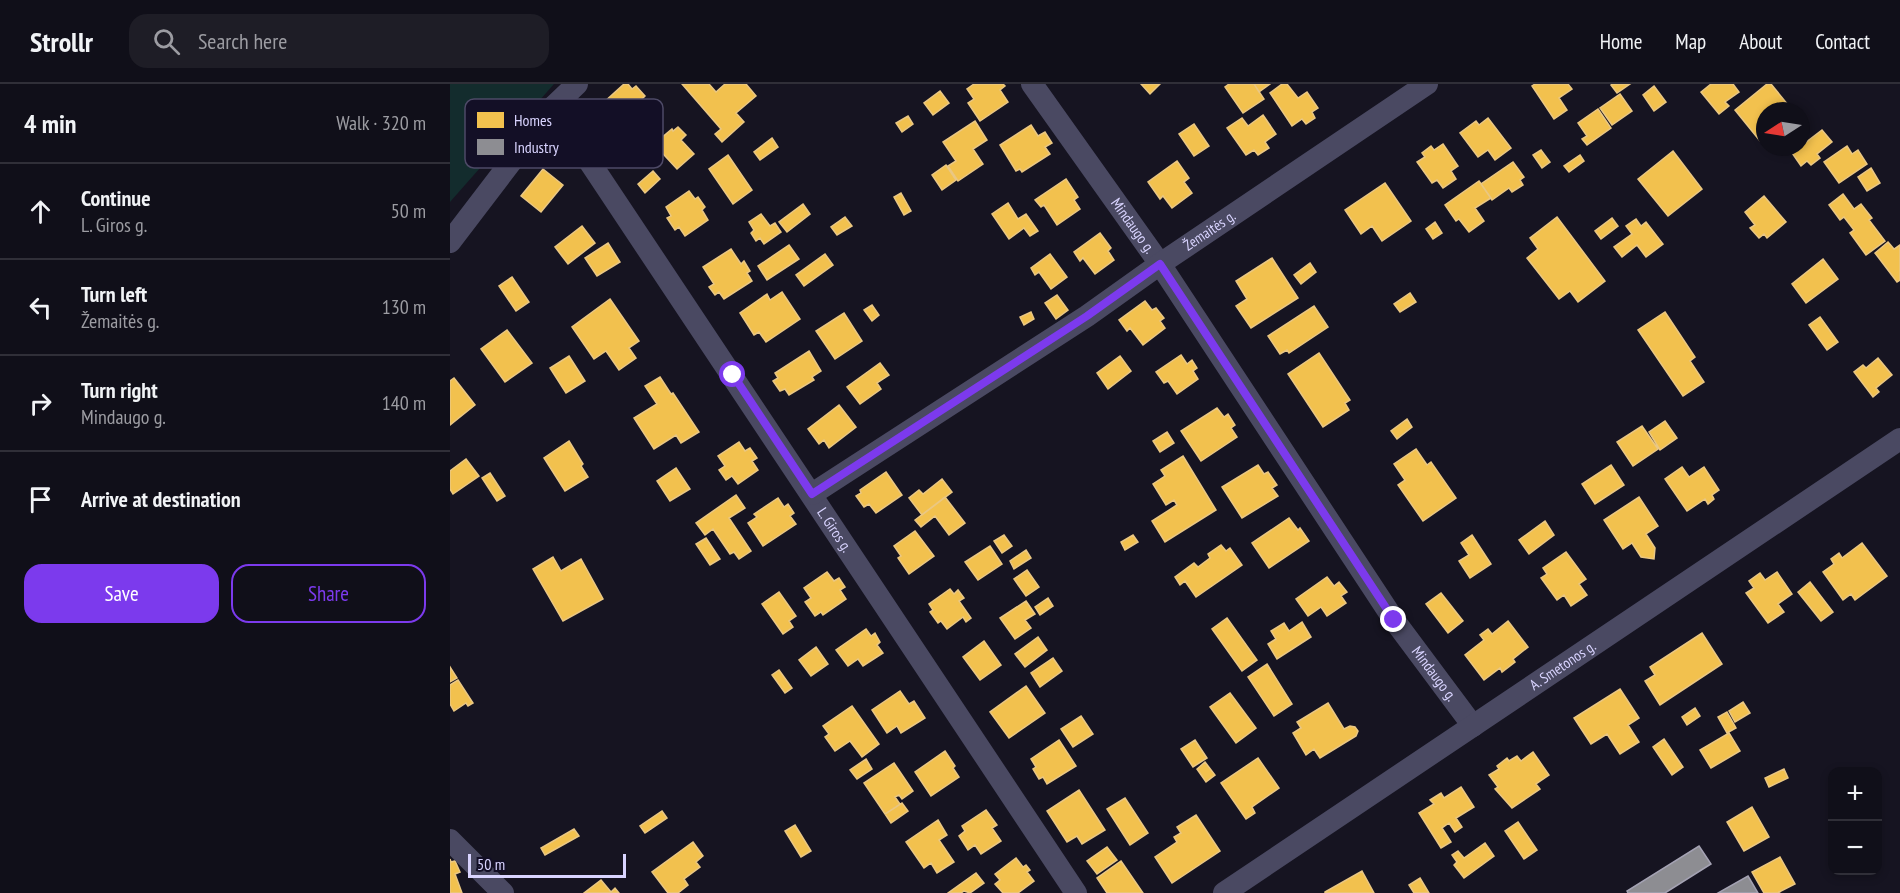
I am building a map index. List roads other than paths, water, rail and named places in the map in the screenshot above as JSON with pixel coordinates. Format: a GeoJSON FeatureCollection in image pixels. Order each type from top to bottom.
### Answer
{"type":"FeatureCollection","features":[{"type":"Feature","properties":{"kind":"street"},"geometry":{"type":"LineString","coordinates":[[562,99],[577,84]]}},
{"type":"Feature","properties":{"kind":"street","name":"Mindaugo g."},"geometry":{"type":"LineString","coordinates":[[1032,84],[1160,264],[1394,620],[1473,726]]}},
{"type":"Feature","properties":{"kind":"street","name":"Žemaitės g."},"geometry":{"type":"LineString","coordinates":[[812,494],[1087,316],[1160,264],[1427,84]]}},
{"type":"Feature","properties":{"kind":"street"},"geometry":{"type":"LineString","coordinates":[[450,242],[507,168]]}},
{"type":"Feature","properties":{"kind":"street","name":"L. Giros g."},"geometry":{"type":"LineString","coordinates":[[595,168],[1076,893]]}},
{"type":"Feature","properties":{"kind":"street","name":"A. Smetonos g."},"geometry":{"type":"LineString","coordinates":[[1224,893],[1900,439]]}},
{"type":"Feature","properties":{"kind":"street"},"geometry":{"type":"LineString","coordinates":[[450,840],[503,893]]}}]}
